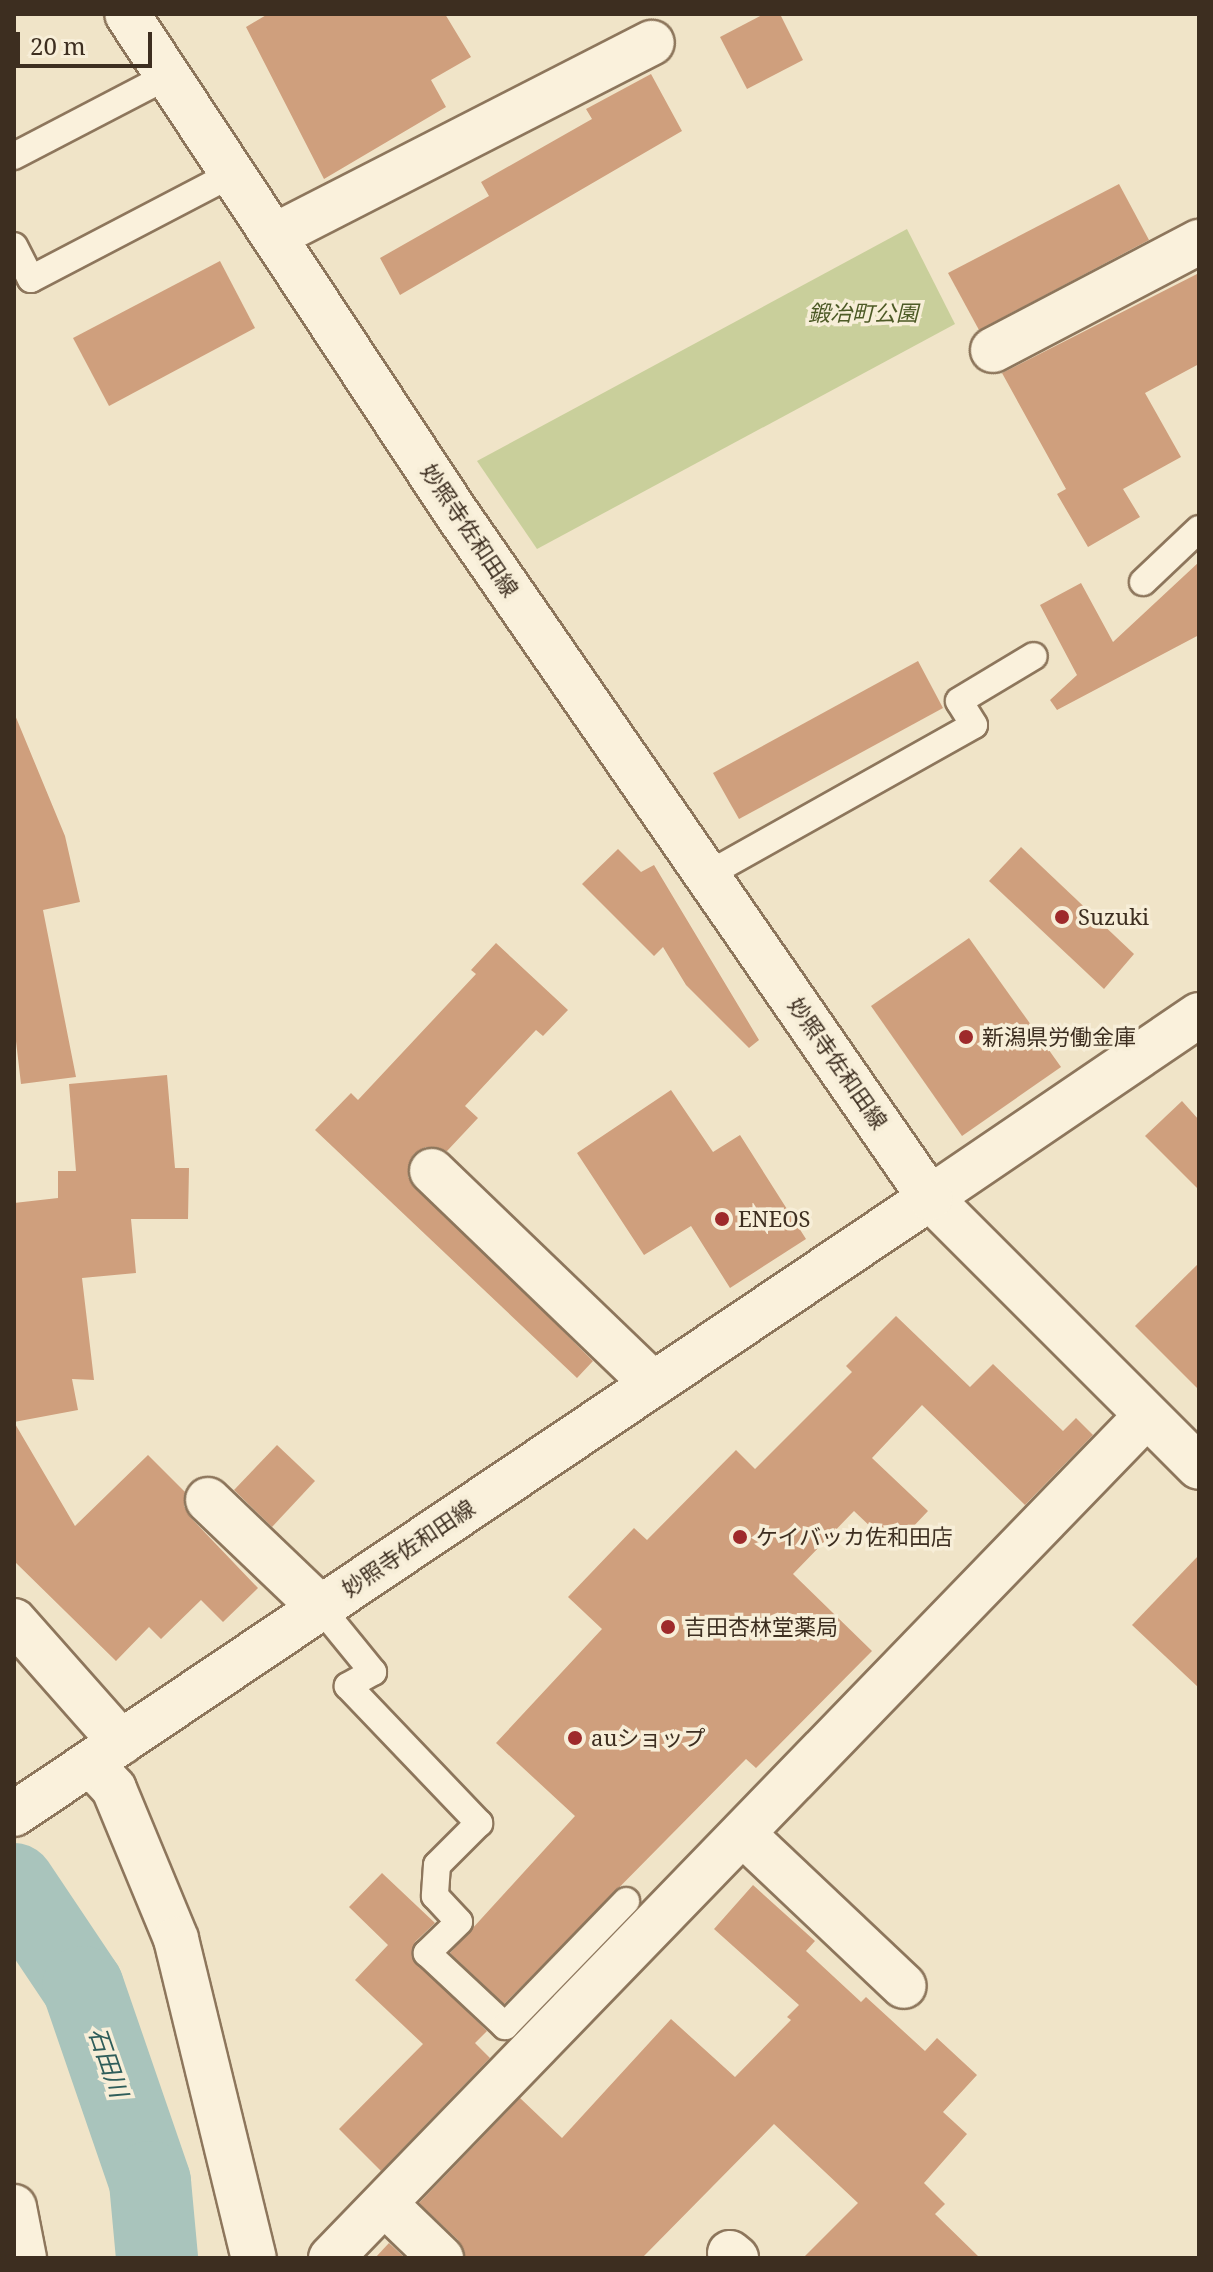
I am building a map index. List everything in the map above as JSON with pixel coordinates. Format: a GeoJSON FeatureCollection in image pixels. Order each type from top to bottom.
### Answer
{"type":"FeatureCollection","features":[{"type":"Feature","properties":{"kind":"street","name":"妙照寺佐和田線"},"geometry":{"type":"LineString","coordinates":[[14,1814],[930,1198],[455,511],[276,235],[127,14]]}},
{"type":"Feature","properties":{"kind":"street"},"geometry":{"type":"LineString","coordinates":[[276,235],[652,43]]}},
{"type":"Feature","properties":{"kind":"street"},"geometry":{"type":"LineString","coordinates":[[993,350],[1199,242]]}},
{"type":"Feature","properties":{"kind":"street"},"geometry":{"type":"LineString","coordinates":[[1199,1015],[930,1198],[1199,1467]]}},
{"type":"Feature","properties":{"kind":"street"},"geometry":{"type":"LineString","coordinates":[[432,1171],[653,1384]]}},
{"type":"Feature","properties":{"kind":"street"},"geometry":{"type":"LineString","coordinates":[[331,2258],[1146,1416]]}},
{"type":"Feature","properties":{"kind":"street"},"geometry":{"type":"LineString","coordinates":[[208,1500],[320,1607]]}},
{"type":"Feature","properties":{"kind":"street"},"geometry":{"type":"LineString","coordinates":[[14,1621],[114,1789],[176,1939],[237,2172],[254,2258]]}},
{"type":"Feature","properties":{"kind":"street"},"geometry":{"type":"LineString","coordinates":[[743,1834],[904,1986]]}},
{"type":"Feature","properties":{"kind":"street"},"geometry":{"type":"LineString","coordinates":[[385,2204],[441,2258]]}},
{"type":"Feature","properties":{"kind":"street"},"geometry":{"type":"LineString","coordinates":[[14,2207],[24,2258]]}},
{"type":"Feature","properties":{"kind":"lane"},"geometry":{"type":"LineString","coordinates":[[14,156],[168,76]]}},
{"type":"Feature","properties":{"kind":"lane"},"geometry":{"type":"LineString","coordinates":[[14,246],[31,279],[234,173]]}},
{"type":"Feature","properties":{"kind":"lane"},"geometry":{"type":"LineString","coordinates":[[1143,582],[1199,529]]}},
{"type":"Feature","properties":{"kind":"lane"},"geometry":{"type":"LineString","coordinates":[[707,875],[974,725],[959,701],[1034,656]]}},
{"type":"Feature","properties":{"kind":"lane"},"geometry":{"type":"LineString","coordinates":[[320,1607],[373,1672],[348,1686],[479,1823],[437,1865],[435,1896],[459,1922],[427,1953],[505,2026],[626,1901]]}},
{"type":"Feature","properties":{"kind":"green space","name":"鍛冶町公園"},"geometry":{"type":"Polygon","coordinates":[[[907,229],[955,324],[537,549],[477,461],[907,229]]]}},
{"type":"Feature","properties":{"kind":"building"},"geometry":{"type":"Polygon","coordinates":[[[268,14],[445,14],[471,57],[431,80],[446,107],[324,179],[246,27],[268,14]]]}},
{"type":"Feature","properties":{"kind":"building"},"geometry":{"type":"Polygon","coordinates":[[[764,14],[780,14],[803,60],[747,89],[720,37],[764,14]]]}},
{"type":"Feature","properties":{"kind":"building"},"geometry":{"type":"Polygon","coordinates":[[[651,74],[682,131],[400,295],[380,258],[489,196],[481,182],[592,119],[586,109],[651,74]]]}},
{"type":"Feature","properties":{"kind":"building"},"geometry":{"type":"Polygon","coordinates":[[[1119,184],[1149,240],[979,330],[948,273],[1119,184]]]}},
{"type":"Feature","properties":{"kind":"building"},"geometry":{"type":"Polygon","coordinates":[[[220,261],[255,328],[109,406],[73,338],[220,261]]]}},
{"type":"Feature","properties":{"kind":"building"},"geometry":{"type":"Polygon","coordinates":[[[1199,273],[1199,364],[1145,393],[1181,457],[1123,489],[1140,517],[1088,547],[1057,494],[1066,489],[1002,373],[1199,273]]]}},
{"type":"Feature","properties":{"kind":"building"},"geometry":{"type":"Polygon","coordinates":[[[1199,562],[1199,635],[1057,710],[1050,700],[1077,675],[1040,605],[1081,583],[1113,642],[1199,562]]]}},
{"type":"Feature","properties":{"kind":"building"},"geometry":{"type":"Polygon","coordinates":[[[918,661],[943,708],[739,819],[713,773],[918,661]]]}},
{"type":"Feature","properties":{"kind":"building"},"geometry":{"type":"Polygon","coordinates":[[[15,715],[65,836],[80,902],[43,910],[76,1077],[21,1084],[14,1024],[15,715]]]}},
{"type":"Feature","properties":{"kind":"building","name":"Suzuki"},"geometry":{"type":"Polygon","coordinates":[[[1021,847],[1134,954],[1104,989],[989,881],[1021,847]]]}},
{"type":"Feature","properties":{"kind":"building"},"geometry":{"type":"Polygon","coordinates":[[[618,849],[641,872],[654,865],[759,1040],[749,1048],[686,985],[663,947],[654,956],[582,884],[618,849]]]}},
{"type":"Feature","properties":{"kind":"building","name":"新潟県労働金庫"},"geometry":{"type":"Polygon","coordinates":[[[969,938],[1061,1067],[962,1136],[871,1006],[969,938]]]}},
{"type":"Feature","properties":{"kind":"building"},"geometry":{"type":"Polygon","coordinates":[[[496,943],[568,1010],[543,1036],[536,1030],[465,1106],[478,1118],[447,1151],[426,1147],[414,1154],[408,1177],[593,1361],[577,1378],[315,1130],[351,1093],[358,1100],[476,974],[471,970],[496,943]]]}},
{"type":"Feature","properties":{"kind":"building"},"geometry":{"type":"Polygon","coordinates":[[[167,1075],[175,1168],[189,1168],[188,1219],[131,1219],[136,1273],[82,1278],[94,1380],[72,1379],[78,1410],[14,1422],[14,1203],[58,1198],[58,1171],[76,1171],[69,1084],[167,1075]]]}},
{"type":"Feature","properties":{"kind":"building"},"geometry":{"type":"Polygon","coordinates":[[[671,1090],[713,1152],[740,1135],[806,1239],[730,1288],[691,1226],[644,1255],[577,1153],[671,1090]]]}},
{"type":"Feature","properties":{"kind":"building"},"geometry":{"type":"Polygon","coordinates":[[[1182,1101],[1199,1120],[1199,1190],[1145,1136],[1182,1101]]]}},
{"type":"Feature","properties":{"kind":"building"},"geometry":{"type":"Polygon","coordinates":[[[1199,1263],[1199,1390],[1135,1326],[1199,1263]]]}},
{"type":"Feature","properties":{"kind":"building"},"geometry":{"type":"Polygon","coordinates":[[[896,1316],[970,1387],[993,1364],[1063,1431],[1076,1418],[1093,1435],[1025,1505],[922,1405],[872,1458],[928,1511],[893,1548],[854,1511],[793,1574],[872,1651],[756,1768],[746,1759],[504,2004],[450,1953],[575,1816],[496,1743],[602,1629],[568,1597],[634,1528],[647,1540],[736,1450],[755,1469],[852,1372],[846,1366],[896,1316]]]}},
{"type":"Feature","properties":{"kind":"building"},"geometry":{"type":"Polygon","coordinates":[[[14,1422],[75,1526],[148,1455],[185,1492],[184,1506],[191,1518],[258,1588],[223,1622],[201,1600],[161,1639],[149,1627],[116,1661],[14,1561],[14,1422]]]}},
{"type":"Feature","properties":{"kind":"building"},"geometry":{"type":"Polygon","coordinates":[[[277,1445],[315,1481],[272,1527],[234,1490],[277,1445]]]}},
{"type":"Feature","properties":{"kind":"building"},"geometry":{"type":"Polygon","coordinates":[[[1199,1555],[1199,1688],[1132,1625],[1199,1555]]]}},
{"type":"Feature","properties":{"kind":"building"},"geometry":{"type":"Polygon","coordinates":[[[382,1873],[435,1923],[415,1942],[412,1958],[487,2031],[475,2043],[490,2058],[381,2171],[339,2129],[423,2044],[355,1980],[388,1945],[349,1907],[382,1873]]]}},
{"type":"Feature","properties":{"kind":"building"},"geometry":{"type":"Polygon","coordinates":[[[753,1885],[815,1941],[806,1951],[861,2002],[866,1997],[925,2051],[937,2038],[977,2075],[943,2112],[967,2134],[924,2183],[945,2204],[935,2214],[980,2258],[803,2258],[858,2203],[774,2124],[642,2258],[465,2258],[458,2240],[419,2203],[520,2098],[562,2138],[671,2019],[735,2077],[791,2020],[787,2017],[799,2005],[714,1929],[753,1885]]]}},
{"type":"Feature","properties":{"kind":"building"},"geometry":{"type":"Polygon","coordinates":[[[389,2243],[405,2258],[375,2258],[389,2243]]]}},
{"type":"Feature","properties":{"kind":"waterway","name":"石田川"},"geometry":{"type":"LineString","coordinates":[[14,1884],[83,1987],[150,2182],[157,2258]]}},
{"type":"Feature","properties":{"kind":"place","name":"Suzuki"},"geometry":{"type":"Point","coordinates":[1062,917]}},
{"type":"Feature","properties":{"kind":"place","name":"新潟県労働金庫"},"geometry":{"type":"Point","coordinates":[966,1037]}},
{"type":"Feature","properties":{"kind":"place","name":"ENEOS"},"geometry":{"type":"Point","coordinates":[722,1219]}},
{"type":"Feature","properties":{"kind":"place","name":"ケイバッカ佐和田店"},"geometry":{"type":"Point","coordinates":[740,1537]}},
{"type":"Feature","properties":{"kind":"place","name":"吉田杏林堂薬局"},"geometry":{"type":"Point","coordinates":[668,1627]}},
{"type":"Feature","properties":{"kind":"place","name":"auショップ"},"geometry":{"type":"Point","coordinates":[575,1738]}}]}
